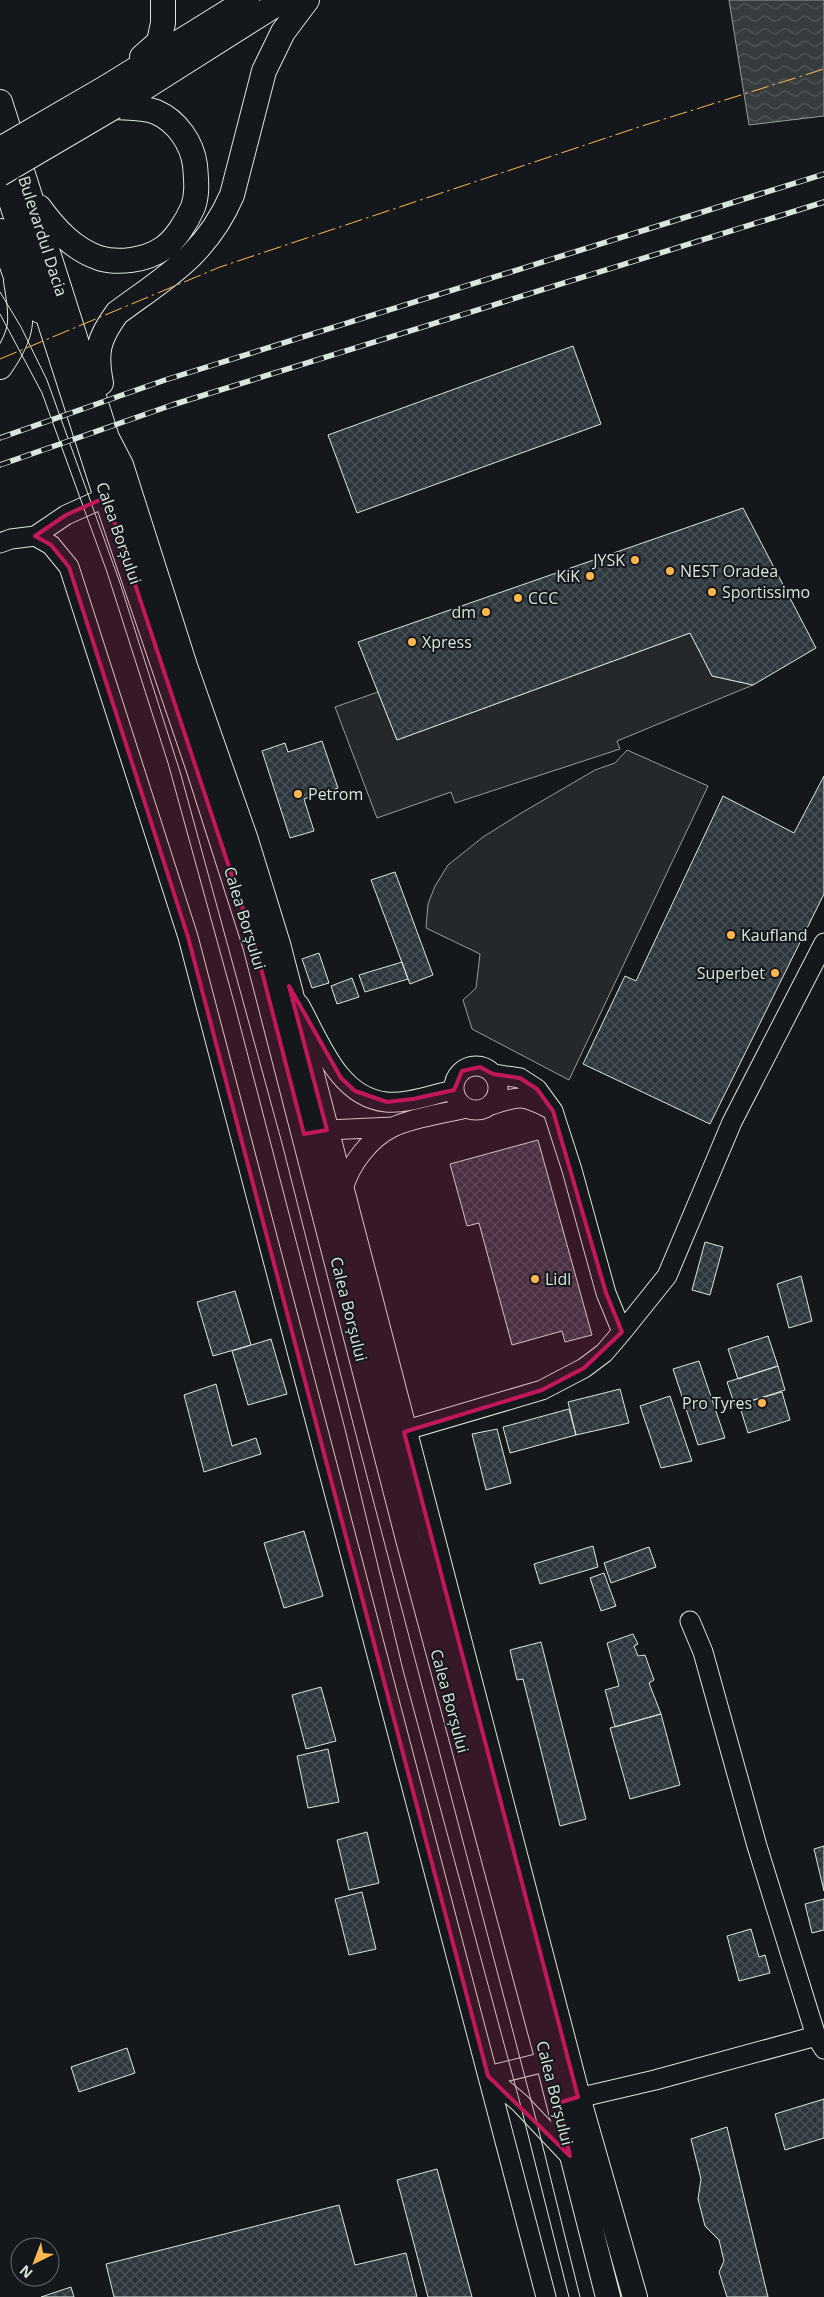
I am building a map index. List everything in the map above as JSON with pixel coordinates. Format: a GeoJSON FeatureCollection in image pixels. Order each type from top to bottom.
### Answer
{"type":"FeatureCollection","features":[{"type":"Feature","properties":{"kind":"main road"},"geometry":{"type":"LineString","coordinates":[[111,97],[159,42],[163,23],[163,0]]}},
{"type":"Feature","properties":{"kind":"main road"},"geometry":{"type":"LineString","coordinates":[[0,174],[247,0]]}},
{"type":"Feature","properties":{"kind":"main road"},"geometry":{"type":"LineString","coordinates":[[0,149],[111,97],[287,0]]}},
{"type":"Feature","properties":{"kind":"main road"},"geometry":{"type":"LineString","coordinates":[[121,465],[97,362],[101,338],[117,313],[186,263],[224,213],[232,195],[264,71],[283,32],[308,0]]}},
{"type":"Feature","properties":{"kind":"main road"},"geometry":{"type":"LineString","coordinates":[[29,193],[65,238],[101,258],[118,261],[148,255],[161,250],[178,232],[193,206],[196,190],[194,159],[190,146],[181,131],[157,113],[111,97]]}},
{"type":"Feature","properties":{"kind":"main road","name":"Bulevardul Dacia"},"geometry":{"type":"LineString","coordinates":[[0,102],[86,370]]}},
{"type":"Feature","properties":{"kind":"main road","name":"Bulevardul Dacia"},"geometry":{"type":"LineString","coordinates":[[0,167],[54,332]]}},
{"type":"Feature","properties":{"kind":"main road","name":"Bulevardul Dacia"},"geometry":{"type":"LineString","coordinates":[[0,231],[15,274],[54,332]]}},
{"type":"Feature","properties":{"kind":"main road"},"geometry":{"type":"LineString","coordinates":[[0,367],[16,341],[21,327],[15,274]]}},
{"type":"Feature","properties":{"kind":"main road","name":"Calea Borșului"},"geometry":{"type":"LineString","coordinates":[[54,332],[106,497],[198,767],[254,945],[304,1134],[393,1434],[568,2100],[635,2297]]}},
{"type":"Feature","properties":{"kind":"main road","name":"Calea Borșului"},"geometry":{"type":"LineString","coordinates":[[86,370],[107,438],[121,465],[185,666],[246,840],[289,986],[343,1189],[393,1434]]}},
{"type":"Feature","properties":{"kind":"main road","name":"Calea Borșului"},"geometry":{"type":"LineString","coordinates":[[568,2100],[570,2156],[608,2297]]}},
{"type":"Feature","properties":{"kind":"street"},"geometry":{"type":"LineString","coordinates":[[0,543],[11,539],[35,536],[66,515],[106,497]]}},
{"type":"Feature","properties":{"kind":"street"},"geometry":{"type":"LineString","coordinates":[[35,536],[50,545],[69,567],[188,937],[546,2297]]}},
{"type":"Feature","properties":{"kind":"street"},"geometry":{"type":"LineString","coordinates":[[393,1434],[542,1390],[584,1368],[604,1353],[667,1276],[732,1122],[824,942]]}},
{"type":"Feature","properties":{"kind":"street"},"geometry":{"type":"LineString","coordinates":[[289,986],[341,1078],[355,1091],[387,1102],[413,1099],[454,1090]]}},
{"type":"Feature","properties":{"kind":"street"},"geometry":{"type":"LineString","coordinates":[[553,1111],[532,1099],[517,1096],[479,1111],[466,1108],[460,1104],[454,1090],[458,1076],[468,1067],[480,1066],[493,1074],[520,1078],[537,1089],[553,1111],[572,1170],[606,1293],[622,1332]]}},
{"type":"Feature","properties":{"kind":"street"},"geometry":{"type":"LineString","coordinates":[[491,1105],[498,1092],[498,1085],[493,1074]]}},
{"type":"Feature","properties":{"kind":"street"},"geometry":{"type":"LineString","coordinates":[[304,1134],[327,1130],[393,1127],[466,1108]]}},
{"type":"Feature","properties":{"kind":"street"},"geometry":{"type":"LineString","coordinates":[[343,1189],[346,1176],[355,1161],[366,1148],[393,1127]]}},
{"type":"Feature","properties":{"kind":"street"},"geometry":{"type":"LineString","coordinates":[[568,2100],[820,2042],[758,1846],[703,1652],[690,1621]]}},
{"type":"Feature","properties":{"kind":"street"},"geometry":{"type":"LineString","coordinates":[[488,2076],[557,2059]]}},
{"type":"Feature","properties":{"kind":"street"},"geometry":{"type":"LineString","coordinates":[[488,2076],[520,2103],[570,2156]]}},
{"type":"Feature","properties":{"kind":"highlighted area"},"geometry":{"type":"Polygon","coordinates":[[[106,497],[255,945],[304,1134],[327,1130],[289,986],[341,1078],[355,1091],[387,1102],[413,1099],[454,1090],[462,1071],[480,1067],[493,1074],[520,1078],[537,1089],[553,1111],[561,1131],[606,1293],[622,1332],[584,1368],[542,1390],[404,1432],[578,2097],[558,2103],[570,2156],[488,2076],[188,937],[69,567],[51,545],[35,536],[66,515],[106,497]]]}},
{"type":"Feature","properties":{"kind":"shaded area"},"geometry":{"type":"Polygon","coordinates":[[[690,633],[712,676],[753,685],[617,741],[620,749],[455,803],[451,792],[377,818],[335,707],[378,692],[397,740],[690,633]]]}},
{"type":"Feature","properties":{"kind":"shaded area"},"geometry":{"type":"Polygon","coordinates":[[[627,750],[708,786],[569,1080],[472,1029],[463,1000],[476,988],[480,954],[426,928],[428,904],[435,886],[448,865],[483,837],[595,770],[615,763],[627,750]]]}},
{"type":"Feature","properties":{"kind":"water"},"geometry":{"type":"Polygon","coordinates":[[[729,0],[824,0],[824,116],[749,125],[729,0]]]}},
{"type":"Feature","properties":{"kind":"building"},"geometry":{"type":"Polygon","coordinates":[[[573,346],[601,424],[357,513],[328,435],[573,346]]]}},
{"type":"Feature","properties":{"kind":"building","name":"NEST Oradea"},"geometry":{"type":"Polygon","coordinates":[[[743,508],[816,648],[753,685],[712,676],[690,633],[397,740],[358,642],[743,508]]]}},
{"type":"Feature","properties":{"kind":"building","name":"Petrom"},"geometry":{"type":"Polygon","coordinates":[[[322,741],[338,788],[304,799],[314,831],[290,838],[262,751],[285,743],[288,752],[322,741]]]}},
{"type":"Feature","properties":{"kind":"building","name":"Kaufland"},"geometry":{"type":"Polygon","coordinates":[[[824,776],[824,894],[710,1124],[583,1064],[625,976],[636,981],[723,796],[794,833],[824,776]]]}},
{"type":"Feature","properties":{"kind":"building"},"geometry":{"type":"Polygon","coordinates":[[[395,872],[433,975],[410,984],[371,880],[395,872]]]}},
{"type":"Feature","properties":{"kind":"building"},"geometry":{"type":"Polygon","coordinates":[[[319,953],[329,983],[312,988],[302,959],[319,953]]]}},
{"type":"Feature","properties":{"kind":"building"},"geometry":{"type":"Polygon","coordinates":[[[402,962],[408,979],[365,992],[359,975],[402,962]]]}},
{"type":"Feature","properties":{"kind":"building"},"geometry":{"type":"Polygon","coordinates":[[[352,978],[359,997],[337,1004],[331,986],[352,978]]]}},
{"type":"Feature","properties":{"kind":"building","name":"Lidl"},"geometry":{"type":"Polygon","coordinates":[[[538,1140],[592,1335],[565,1342],[562,1331],[512,1345],[479,1223],[467,1226],[450,1164],[538,1140]]]}},
{"type":"Feature","properties":{"kind":"building"},"geometry":{"type":"Polygon","coordinates":[[[705,1242],[723,1247],[710,1295],[692,1290],[705,1242]]]}},
{"type":"Feature","properties":{"kind":"building"},"geometry":{"type":"Polygon","coordinates":[[[801,1276],[812,1321],[789,1328],[777,1284],[801,1276]]]}},
{"type":"Feature","properties":{"kind":"building"},"geometry":{"type":"Polygon","coordinates":[[[235,1291],[251,1345],[213,1356],[197,1302],[235,1291]]]}},
{"type":"Feature","properties":{"kind":"building"},"geometry":{"type":"Polygon","coordinates":[[[768,1336],[778,1366],[738,1379],[728,1349],[768,1336]]]}},
{"type":"Feature","properties":{"kind":"building"},"geometry":{"type":"Polygon","coordinates":[[[271,1339],[287,1394],[248,1405],[232,1351],[271,1339]]]}},
{"type":"Feature","properties":{"kind":"building"},"geometry":{"type":"Polygon","coordinates":[[[699,1361],[725,1438],[698,1445],[673,1369],[699,1361]]]}},
{"type":"Feature","properties":{"kind":"building"},"geometry":{"type":"Polygon","coordinates":[[[778,1366],[785,1390],[735,1406],[727,1382],[778,1366]]]}},
{"type":"Feature","properties":{"kind":"building"},"geometry":{"type":"Polygon","coordinates":[[[216,1384],[232,1446],[256,1438],[261,1454],[204,1472],[184,1395],[216,1384]]]}},
{"type":"Feature","properties":{"kind":"building"},"geometry":{"type":"Polygon","coordinates":[[[620,1389],[629,1423],[576,1435],[568,1402],[620,1389]]]}},
{"type":"Feature","properties":{"kind":"building"},"geometry":{"type":"Polygon","coordinates":[[[782,1392],[790,1420],[748,1433],[739,1404],[782,1392]]]}},
{"type":"Feature","properties":{"kind":"building"},"geometry":{"type":"Polygon","coordinates":[[[670,1396],[692,1461],[661,1468],[640,1406],[670,1396]]]}},
{"type":"Feature","properties":{"kind":"building"},"geometry":{"type":"Polygon","coordinates":[[[569,1409],[576,1435],[510,1453],[503,1427],[569,1409]]]}},
{"type":"Feature","properties":{"kind":"building"},"geometry":{"type":"Polygon","coordinates":[[[497,1429],[511,1483],[486,1490],[472,1434],[497,1429]]]}},
{"type":"Feature","properties":{"kind":"building"},"geometry":{"type":"Polygon","coordinates":[[[304,1531],[323,1596],[284,1608],[264,1543],[304,1531]]]}},
{"type":"Feature","properties":{"kind":"building"},"geometry":{"type":"Polygon","coordinates":[[[593,1546],[598,1567],[540,1584],[534,1564],[593,1546]]]}},
{"type":"Feature","properties":{"kind":"building"},"geometry":{"type":"Polygon","coordinates":[[[649,1547],[656,1567],[611,1583],[604,1563],[649,1547]]]}},
{"type":"Feature","properties":{"kind":"building"},"geometry":{"type":"Polygon","coordinates":[[[604,1573],[616,1606],[601,1611],[590,1578],[604,1573]]]}},
{"type":"Feature","properties":{"kind":"building"},"geometry":{"type":"Polygon","coordinates":[[[633,1634],[638,1644],[634,1646],[638,1656],[645,1655],[654,1680],[649,1683],[661,1714],[615,1727],[605,1690],[619,1686],[607,1643],[633,1634]]]}},
{"type":"Feature","properties":{"kind":"building"},"geometry":{"type":"Polygon","coordinates":[[[541,1642],[586,1819],[560,1826],[523,1679],[517,1680],[510,1650],[541,1642]]]}},
{"type":"Feature","properties":{"kind":"building"},"geometry":{"type":"Polygon","coordinates":[[[321,1687],[336,1741],[306,1749],[292,1695],[321,1687]]]}},
{"type":"Feature","properties":{"kind":"building"},"geometry":{"type":"Polygon","coordinates":[[[661,1714],[680,1785],[630,1799],[610,1728],[661,1714]]]}},
{"type":"Feature","properties":{"kind":"building"},"geometry":{"type":"Polygon","coordinates":[[[328,1749],[339,1802],[308,1808],[297,1756],[328,1749]]]}},
{"type":"Feature","properties":{"kind":"building"},"geometry":{"type":"Polygon","coordinates":[[[367,1832],[379,1883],[349,1890],[337,1840],[367,1832]]]}},
{"type":"Feature","properties":{"kind":"building"},"geometry":{"type":"Polygon","coordinates":[[[824,1846],[824,1891],[814,1849],[824,1846]]]}},
{"type":"Feature","properties":{"kind":"building"},"geometry":{"type":"Polygon","coordinates":[[[362,1892],[376,1949],[349,1955],[335,1899],[362,1892]]]}},
{"type":"Feature","properties":{"kind":"building"},"geometry":{"type":"Polygon","coordinates":[[[824,1899],[824,1930],[812,1933],[805,1904],[824,1899]]]}},
{"type":"Feature","properties":{"kind":"building"},"geometry":{"type":"Polygon","coordinates":[[[751,1929],[759,1957],[765,1955],[770,1973],[739,1981],[727,1936],[751,1929]]]}},
{"type":"Feature","properties":{"kind":"building"},"geometry":{"type":"Polygon","coordinates":[[[127,2048],[135,2073],[79,2092],[71,2067],[127,2048]]]}},
{"type":"Feature","properties":{"kind":"building"},"geometry":{"type":"Polygon","coordinates":[[[824,2099],[824,2138],[785,2150],[775,2114],[824,2099]]]}},
{"type":"Feature","properties":{"kind":"building"},"geometry":{"type":"Polygon","coordinates":[[[727,2127],[768,2297],[727,2297],[719,2272],[724,2261],[719,2240],[705,2226],[698,2199],[701,2179],[691,2139],[727,2127]]]}},
{"type":"Feature","properties":{"kind":"building"},"geometry":{"type":"Polygon","coordinates":[[[437,2169],[472,2297],[428,2297],[397,2180],[437,2169]]]}},
{"type":"Feature","properties":{"kind":"building"},"geometry":{"type":"Polygon","coordinates":[[[339,2205],[355,2265],[406,2253],[417,2297],[114,2297],[106,2264],[339,2205]]]}},
{"type":"Feature","properties":{"kind":"building"},"geometry":{"type":"Polygon","coordinates":[[[71,2287],[74,2297],[41,2297],[71,2287]]]}},
{"type":"Feature","properties":{"kind":"tram line"},"geometry":{"type":"LineString","coordinates":[[0,292],[21,327],[47,380],[120,583],[181,775],[283,1147],[355,1431],[537,2123],[580,2297]]}},
{"type":"Feature","properties":{"kind":"tram line"},"geometry":{"type":"LineString","coordinates":[[0,314],[42,393],[107,572],[168,763],[235,1006],[345,1429],[403,1670],[520,2103],[569,2297]]}},
{"type":"Feature","properties":{"kind":"railway"},"geometry":{"type":"LineString","coordinates":[[0,438],[165,380],[824,174]]}},
{"type":"Feature","properties":{"kind":"railway"},"geometry":{"type":"LineString","coordinates":[[0,465],[172,405],[824,202]]}},
{"type":"Feature","properties":{"kind":"power"},"geometry":{"type":"LineString","coordinates":[[0,359],[220,267],[642,126],[824,69]]}},
{"type":"Feature","properties":{"kind":"place","name":"JYSK"},"geometry":{"type":"Point","coordinates":[635,560]}},
{"type":"Feature","properties":{"kind":"place","name":"NEST Oradea"},"geometry":{"type":"Point","coordinates":[670,571]}},
{"type":"Feature","properties":{"kind":"place","name":"KiK"},"geometry":{"type":"Point","coordinates":[590,576]}},
{"type":"Feature","properties":{"kind":"place","name":"Sportissimo"},"geometry":{"type":"Point","coordinates":[712,592]}},
{"type":"Feature","properties":{"kind":"place","name":"CCC"},"geometry":{"type":"Point","coordinates":[518,598]}},
{"type":"Feature","properties":{"kind":"place","name":"dm"},"geometry":{"type":"Point","coordinates":[486,612]}},
{"type":"Feature","properties":{"kind":"place","name":"Xpress"},"geometry":{"type":"Point","coordinates":[412,642]}},
{"type":"Feature","properties":{"kind":"place","name":"Petrom"},"geometry":{"type":"Point","coordinates":[298,794]}},
{"type":"Feature","properties":{"kind":"place","name":"Kaufland"},"geometry":{"type":"Point","coordinates":[731,935]}},
{"type":"Feature","properties":{"kind":"place","name":"Superbet"},"geometry":{"type":"Point","coordinates":[775,973]}},
{"type":"Feature","properties":{"kind":"place","name":"Lidl"},"geometry":{"type":"Point","coordinates":[535,1279]}},
{"type":"Feature","properties":{"kind":"place","name":"Pro Tyres"},"geometry":{"type":"Point","coordinates":[762,1403]}}]}
